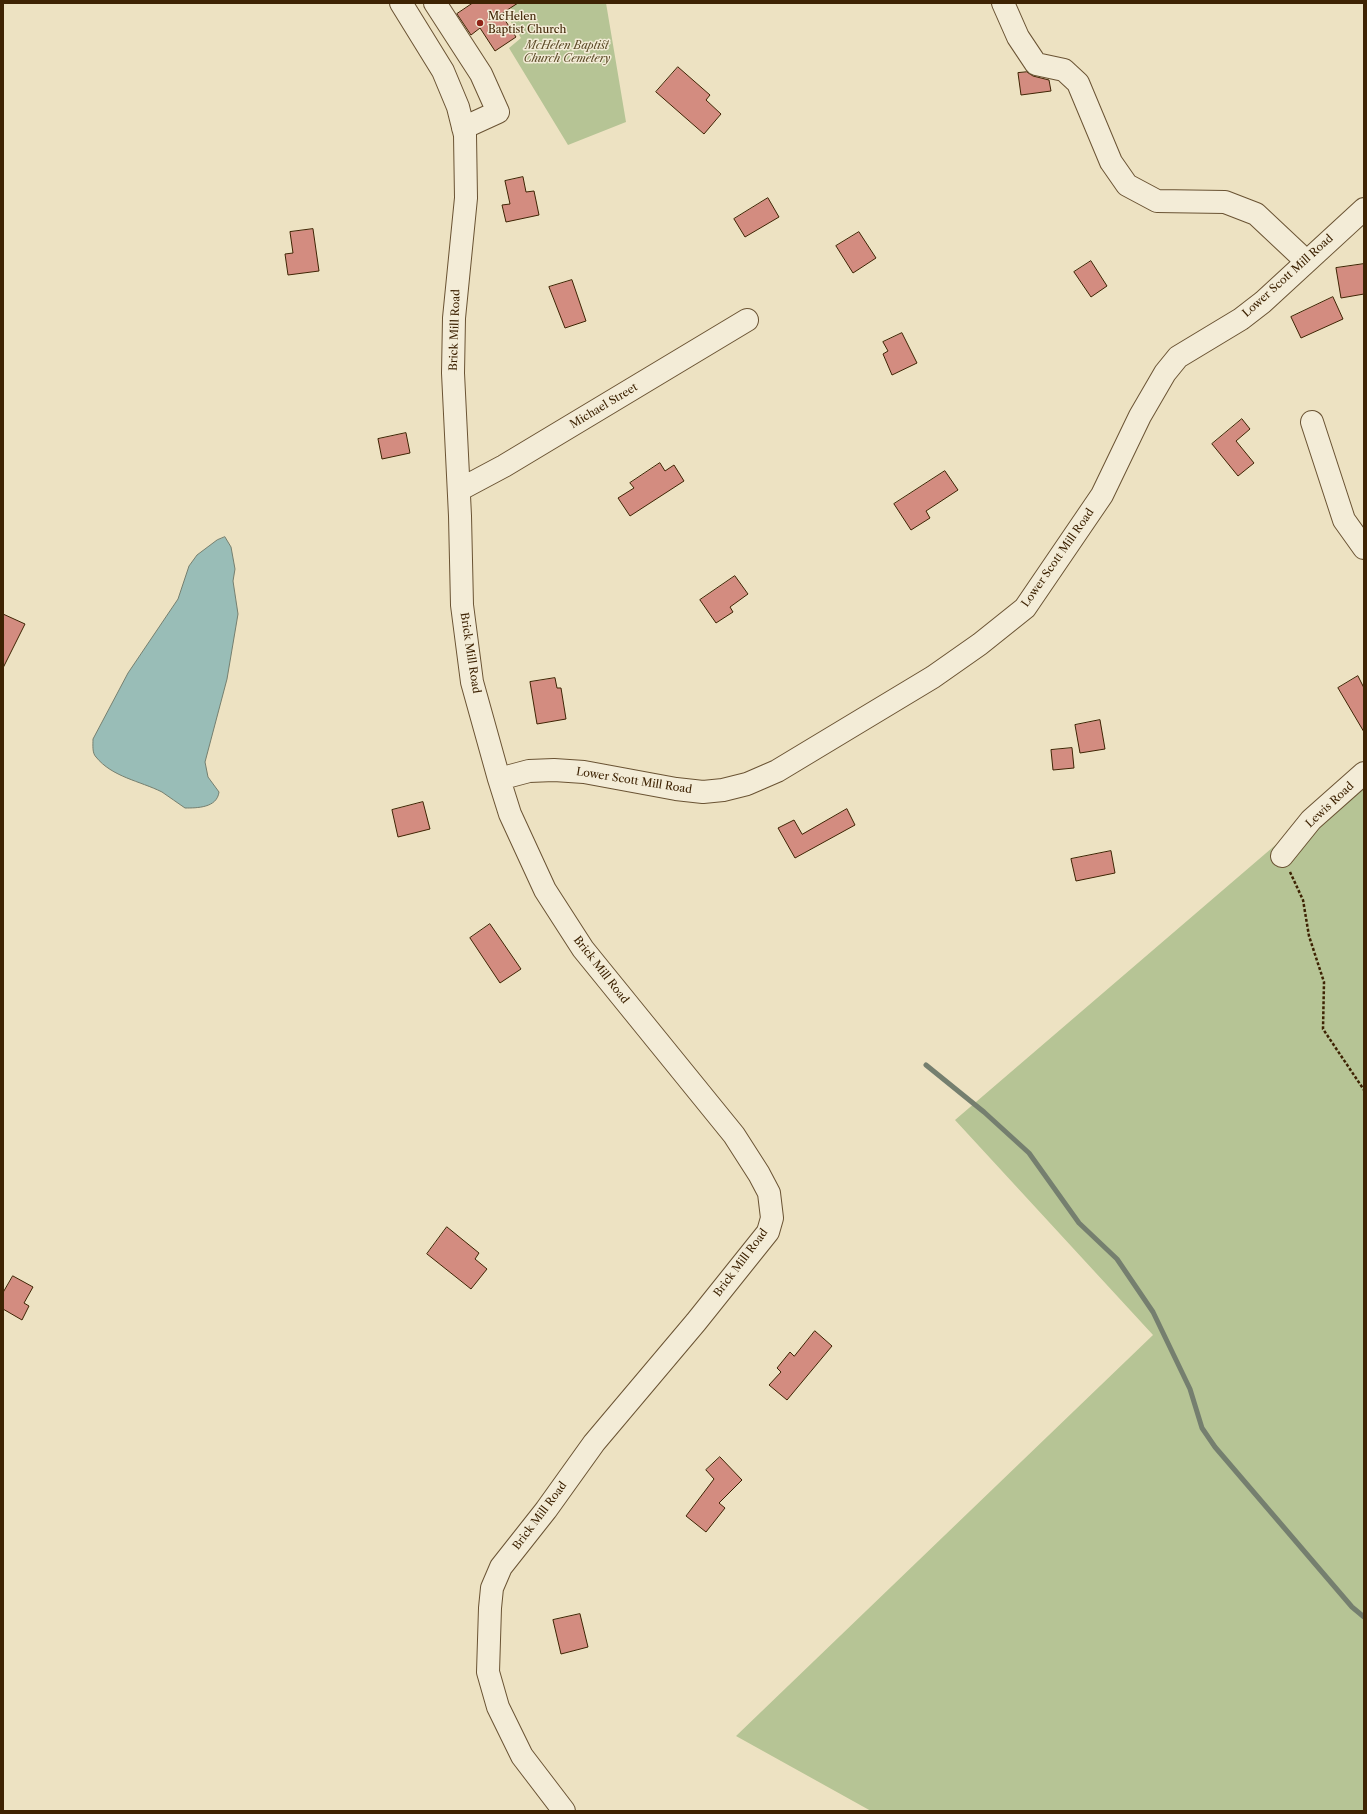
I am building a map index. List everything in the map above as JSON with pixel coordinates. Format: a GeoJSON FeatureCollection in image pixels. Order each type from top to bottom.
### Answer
{"type":"FeatureCollection","features":[{"type":"Feature","properties":{"kind":"street"},"geometry":{"type":"LineString","coordinates":[[435,3],[481,74],[498,112],[463,128]]}},
{"type":"Feature","properties":{"kind":"street"},"geometry":{"type":"LineString","coordinates":[[1003,3],[1018,37],[1036,64],[1064,70],[1078,83],[1110,162],[1127,186],[1158,201],[1225,202],[1256,214],[1306,261]]}},
{"type":"Feature","properties":{"kind":"street","name":"Brick Mill Road"},"geometry":{"type":"LineString","coordinates":[[408,5],[442,71],[458,107],[464,135],[466,198],[454,318],[453,373],[459,490],[462,605],[472,682],[499,779],[510,814],[545,890],[583,949],[734,1135],[759,1174],[769,1193],[772,1218],[768,1232],[696,1322],[594,1443],[546,1510],[501,1567],[492,1588],[488,1672],[498,1707],[522,1756],[564,1811]]}},
{"type":"Feature","properties":{"kind":"street","name":"Lower Scott Mill Road"},"geometry":{"type":"LineString","coordinates":[[499,779],[529,771],[554,770],[584,772],[676,789],[703,792],[741,786],[777,771],[933,677],[980,644],[1025,608],[1102,495],[1140,416],[1165,373],[1178,357],[1241,319],[1263,302],[1364,209]]}},
{"type":"Feature","properties":{"kind":"street","name":"Michael Street"},"geometry":{"type":"LineString","coordinates":[[459,490],[504,466],[747,320]]}},
{"type":"Feature","properties":{"kind":"street"},"geometry":{"type":"LineString","coordinates":[[1312,422],[1344,520],[1364,548]]}},
{"type":"Feature","properties":{"kind":"street","name":"Lewis Road"},"geometry":{"type":"LineString","coordinates":[[1282,856],[1311,820],[1364,773]]}},
{"type":"Feature","properties":{"kind":"path"},"geometry":{"type":"LineString","coordinates":[[1282,856],[1303,900],[1309,936],[1324,982],[1323,1029],[1364,1090]]}},
{"type":"Feature","properties":{"kind":"green space","name":"McHelen Baptist Church Cemetery"},"geometry":{"type":"Polygon","coordinates":[[[507,3],[606,3],[626,122],[568,145],[509,48],[521,38],[507,16],[513,11],[507,3]]]}},
{"type":"Feature","properties":{"kind":"green space"},"geometry":{"type":"Polygon","coordinates":[[[1364,769],[1364,1811],[871,1811],[736,1736],[1153,1335],[955,1120],[1364,769]]]}},
{"type":"Feature","properties":{"kind":"water"},"geometry":{"type":"Polygon","coordinates":[[[225,537],[231,547],[235,569],[233,581],[238,614],[227,679],[205,762],[208,777],[219,792],[215,801],[211,804],[201,807],[185,808],[162,792],[118,774],[103,764],[94,753],[93,739],[128,673],[178,599],[189,566],[197,555],[217,540],[225,537]]]}},
{"type":"Feature","properties":{"kind":"building","name":"McHelen Baptist Church"},"geometry":{"type":"Polygon","coordinates":[[[473,3],[518,3],[501,14],[516,37],[495,51],[480,28],[471,35],[457,14],[473,3]]]}},
{"type":"Feature","properties":{"kind":"building"},"geometry":{"type":"Polygon","coordinates":[[[678,67],[710,95],[706,100],[721,114],[704,134],[656,92],[678,67]]]}},
{"type":"Feature","properties":{"kind":"building"},"geometry":{"type":"Polygon","coordinates":[[[1027,72],[1033,76],[1049,80],[1051,91],[1021,95],[1018,73],[1027,72]]]}},
{"type":"Feature","properties":{"kind":"building"},"geometry":{"type":"Polygon","coordinates":[[[523,177],[526,192],[534,191],[539,215],[506,222],[502,205],[510,204],[505,181],[523,177]]]}},
{"type":"Feature","properties":{"kind":"building"},"geometry":{"type":"Polygon","coordinates":[[[768,198],[779,217],[745,237],[734,219],[768,198]]]}},
{"type":"Feature","properties":{"kind":"building"},"geometry":{"type":"Polygon","coordinates":[[[313,229],[319,271],[288,275],[285,254],[293,253],[290,232],[313,229]]]}},
{"type":"Feature","properties":{"kind":"building"},"geometry":{"type":"Polygon","coordinates":[[[859,232],[876,258],[853,273],[836,246],[859,232]]]}},
{"type":"Feature","properties":{"kind":"building"},"geometry":{"type":"Polygon","coordinates":[[[1091,261],[1107,286],[1091,297],[1074,272],[1091,261]]]}},
{"type":"Feature","properties":{"kind":"building"},"geometry":{"type":"Polygon","coordinates":[[[1364,264],[1364,294],[1341,298],[1336,268],[1364,264]]]}},
{"type":"Feature","properties":{"kind":"building"},"geometry":{"type":"Polygon","coordinates":[[[572,280],[586,321],[565,328],[549,287],[572,280]]]}},
{"type":"Feature","properties":{"kind":"building"},"geometry":{"type":"Polygon","coordinates":[[[1333,297],[1343,319],[1301,338],[1291,317],[1333,297]]]}},
{"type":"Feature","properties":{"kind":"building"},"geometry":{"type":"Polygon","coordinates":[[[902,333],[917,363],[892,375],[883,354],[888,351],[883,342],[902,333]]]}},
{"type":"Feature","properties":{"kind":"building"},"geometry":{"type":"Polygon","coordinates":[[[1242,419],[1250,429],[1236,441],[1254,463],[1238,476],[1212,444],[1242,419]]]}},
{"type":"Feature","properties":{"kind":"building"},"geometry":{"type":"Polygon","coordinates":[[[406,433],[410,453],[382,459],[378,439],[406,433]]]}},
{"type":"Feature","properties":{"kind":"building"},"geometry":{"type":"Polygon","coordinates":[[[660,463],[665,471],[674,465],[684,481],[630,516],[618,498],[634,488],[630,483],[660,463]]]}},
{"type":"Feature","properties":{"kind":"building"},"geometry":{"type":"Polygon","coordinates":[[[945,471],[958,490],[926,511],[930,518],[911,530],[894,504],[945,471]]]}},
{"type":"Feature","properties":{"kind":"building"},"geometry":{"type":"Polygon","coordinates":[[[735,576],[748,594],[730,607],[733,612],[716,623],[700,600],[735,576]]]}},
{"type":"Feature","properties":{"kind":"building"},"geometry":{"type":"Polygon","coordinates":[[[3,614],[25,624],[3,668],[3,614]]]}},
{"type":"Feature","properties":{"kind":"building"},"geometry":{"type":"Polygon","coordinates":[[[1358,676],[1364,688],[1364,732],[1338,688],[1358,676]]]}},
{"type":"Feature","properties":{"kind":"building"},"geometry":{"type":"Polygon","coordinates":[[[555,678],[557,688],[561,688],[566,719],[537,724],[530,682],[555,678]]]}},
{"type":"Feature","properties":{"kind":"building"},"geometry":{"type":"Polygon","coordinates":[[[1100,720],[1105,749],[1080,753],[1075,725],[1100,720]]]}},
{"type":"Feature","properties":{"kind":"building"},"geometry":{"type":"Polygon","coordinates":[[[1072,748],[1074,768],[1053,770],[1051,750],[1072,748]]]}},
{"type":"Feature","properties":{"kind":"building"},"geometry":{"type":"Polygon","coordinates":[[[423,802],[430,829],[398,837],[392,810],[423,802]]]}},
{"type":"Feature","properties":{"kind":"building"},"geometry":{"type":"Polygon","coordinates":[[[847,809],[855,825],[795,858],[778,828],[794,820],[802,834],[847,809]]]}},
{"type":"Feature","properties":{"kind":"building"},"geometry":{"type":"Polygon","coordinates":[[[1111,851],[1115,873],[1076,881],[1071,859],[1111,851]]]}},
{"type":"Feature","properties":{"kind":"building"},"geometry":{"type":"Polygon","coordinates":[[[490,924],[521,969],[500,983],[470,938],[490,924]]]}},
{"type":"Feature","properties":{"kind":"building"},"geometry":{"type":"Polygon","coordinates":[[[447,1227],[479,1253],[475,1259],[487,1269],[471,1289],[427,1254],[447,1227]]]}},
{"type":"Feature","properties":{"kind":"building"},"geometry":{"type":"Polygon","coordinates":[[[13,1276],[33,1287],[24,1303],[29,1306],[22,1320],[3,1309],[3,1293],[13,1276]]]}},
{"type":"Feature","properties":{"kind":"building"},"geometry":{"type":"Polygon","coordinates":[[[815,1331],[832,1346],[787,1400],[769,1385],[781,1372],[777,1368],[790,1352],[794,1356],[815,1331]]]}},
{"type":"Feature","properties":{"kind":"building"},"geometry":{"type":"Polygon","coordinates":[[[720,1457],[742,1480],[719,1503],[725,1508],[706,1532],[686,1516],[714,1479],[706,1470],[720,1457]]]}},
{"type":"Feature","properties":{"kind":"building"},"geometry":{"type":"Polygon","coordinates":[[[580,1614],[588,1647],[561,1654],[553,1620],[580,1614]]]}},
{"type":"Feature","properties":{"kind":"waterway"},"geometry":{"type":"LineString","coordinates":[[926,1065],[984,1112],[1029,1153],[1079,1223],[1117,1259],[1153,1312],[1190,1389],[1202,1428],[1215,1447],[1352,1607],[1364,1617]]}},
{"type":"Feature","properties":{"kind":"place","name":"McHelen Baptist Church"},"geometry":{"type":"Point","coordinates":[480,23]}}]}
